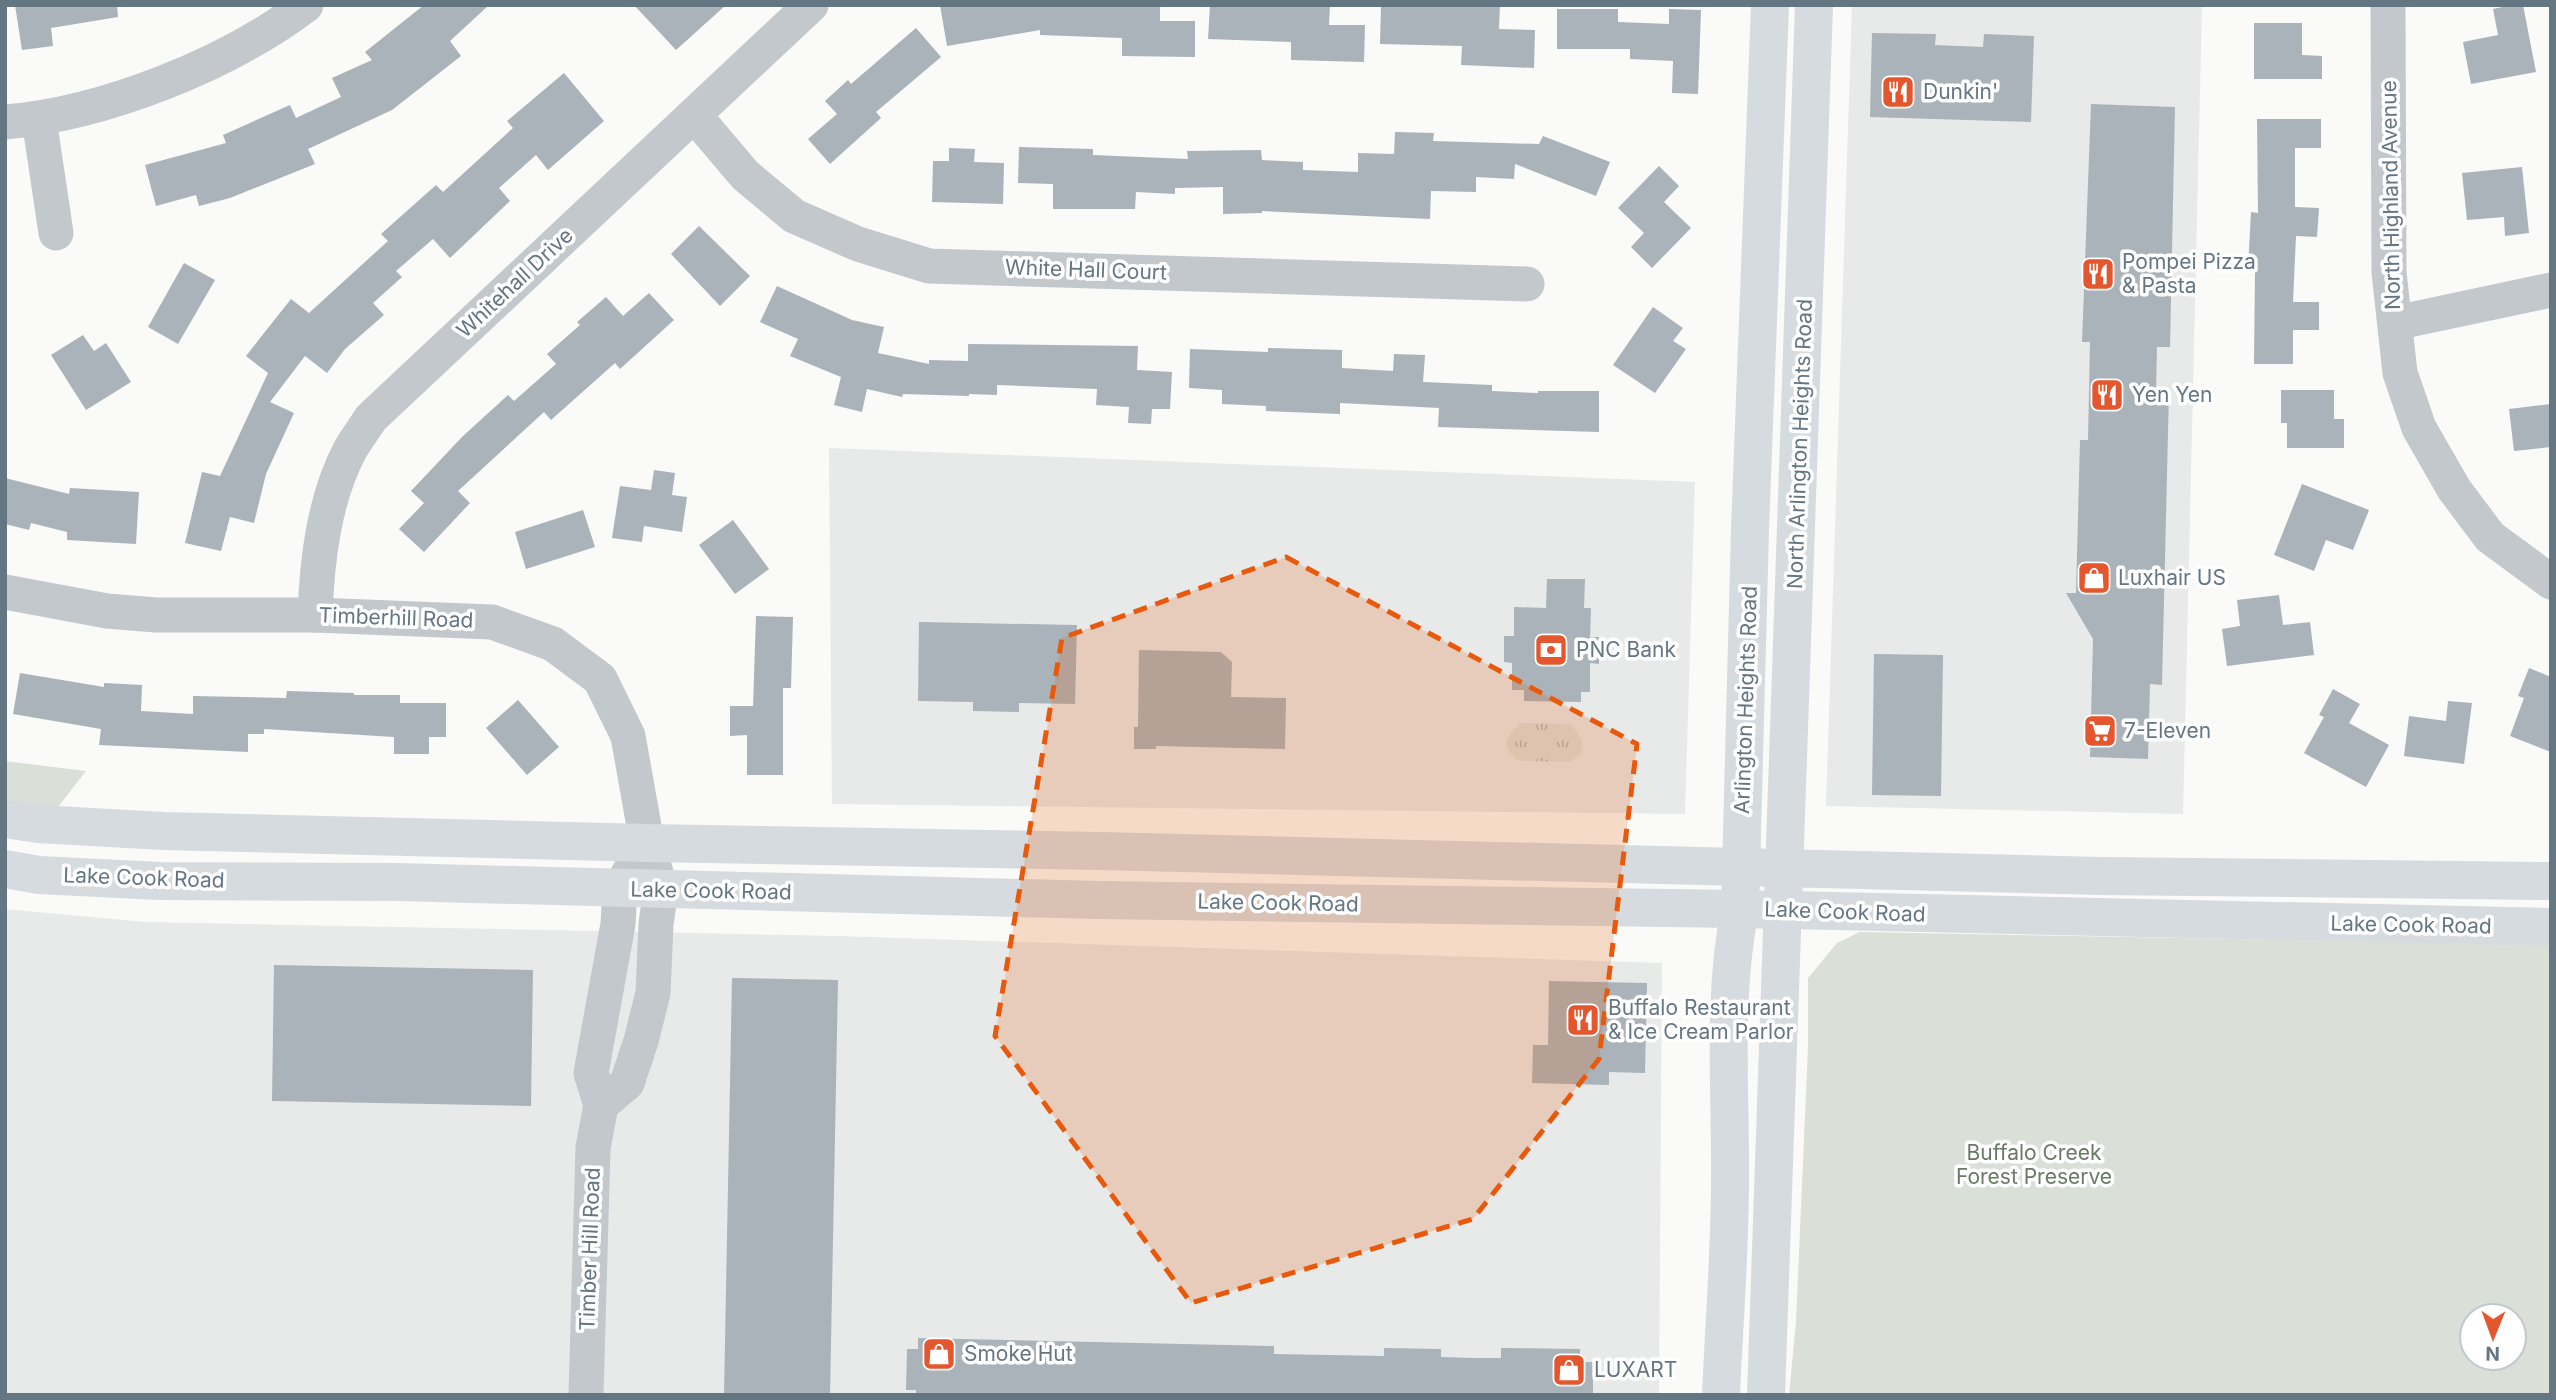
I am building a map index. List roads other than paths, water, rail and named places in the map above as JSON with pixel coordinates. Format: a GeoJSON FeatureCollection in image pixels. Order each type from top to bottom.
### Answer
{"type":"FeatureCollection","features":[{"type":"Feature","properties":{"kind":"main road","name":"Arlington Heights Road"},"geometry":{"type":"LineString","coordinates":[[1721,1395],[1730,1182],[1728,1048],[1733,944],[1740,909],[1750,530],[1770,5]]}},
{"type":"Feature","properties":{"kind":"main road","name":"North Arlington Heights Road"},"geometry":{"type":"LineString","coordinates":[[1784,887],[1814,5]]}},
{"type":"Feature","properties":{"kind":"main road","name":"Lake Cook Road"},"geometry":{"type":"LineString","coordinates":[[5,819],[38,824],[163,831],[1741,867],[1784,887],[2551,928]]}},
{"type":"Feature","properties":{"kind":"main road","name":"Lake Cook Road"},"geometry":{"type":"LineString","coordinates":[[5,869],[39,874],[160,881],[396,883],[1099,900],[1740,909],[1784,887],[2087,875],[2551,881]]}},
{"type":"Feature","properties":{"kind":"main road"},"geometry":{"type":"LineString","coordinates":[[1766,1395],[1784,887]]}},
{"type":"Feature","properties":{"kind":"street"},"geometry":{"type":"LineString","coordinates":[[56,233],[22,120],[123,96],[210,63],[284,22],[306,5]]}},
{"type":"Feature","properties":{"kind":"street","name":"Whitehall Drive"},"geometry":{"type":"LineString","coordinates":[[315,615],[317,567],[334,491],[350,451],[371,418],[811,5]]}},
{"type":"Feature","properties":{"kind":"street","name":"North Highland Avenue"},"geometry":{"type":"LineString","coordinates":[[2388,5],[2389,272],[2400,373],[2419,428],[2454,489],[2490,537],[2551,582]]}},
{"type":"Feature","properties":{"kind":"street","name":"White Hall Court"},"geometry":{"type":"LineString","coordinates":[[695,116],[745,175],[794,216],[858,244],[929,265],[1527,284]]}},
{"type":"Feature","properties":{"kind":"street"},"geometry":{"type":"LineString","coordinates":[[2395,323],[2551,290]]}},
{"type":"Feature","properties":{"kind":"street","name":"Timberhill Road"},"geometry":{"type":"LineString","coordinates":[[5,592],[107,611],[156,615],[315,615],[492,622],[553,644],[600,679],[628,736],[647,843]]}},
{"type":"Feature","properties":{"kind":"street"},"geometry":{"type":"LineString","coordinates":[[601,1105],[627,1083],[653,993],[656,924],[661,889],[647,843]]}},
{"type":"Feature","properties":{"kind":"street","name":"Timber Hill Road"},"geometry":{"type":"LineString","coordinates":[[586,1395],[593,1148],[601,1105],[591,1073],[618,924],[621,888],[647,843]]}},
{"type":"Feature","properties":{"kind":"place","name":"Dunkin'"},"geometry":{"type":"Point","coordinates":[1898,92]}},
{"type":"Feature","properties":{"kind":"place","name":"Pompei Pizza & Pasta"},"geometry":{"type":"Point","coordinates":[2098,274]}},
{"type":"Feature","properties":{"kind":"place","name":"Yen Yen"},"geometry":{"type":"Point","coordinates":[2107,395]}},
{"type":"Feature","properties":{"kind":"place","name":"Luxhair US"},"geometry":{"type":"Point","coordinates":[2094,578]}},
{"type":"Feature","properties":{"kind":"place","name":"PNC Bank"},"geometry":{"type":"Point","coordinates":[1551,650]}},
{"type":"Feature","properties":{"kind":"place","name":"7-Eleven"},"geometry":{"type":"Point","coordinates":[2100,731]}},
{"type":"Feature","properties":{"kind":"place","name":"Buffalo Restaurant & Ice Cream Parlor"},"geometry":{"type":"Point","coordinates":[1583,1020]}},
{"type":"Feature","properties":{"kind":"place","name":"Smoke Hut"},"geometry":{"type":"Point","coordinates":[939,1354]}},
{"type":"Feature","properties":{"kind":"place","name":"LUXART"},"geometry":{"type":"Point","coordinates":[1569,1370]}},
{"type":"Feature","properties":{"kind":"park label","name":"Buffalo Creek Forest Preserve"},"geometry":{"type":"Point","coordinates":[2034,1165]}}]}
